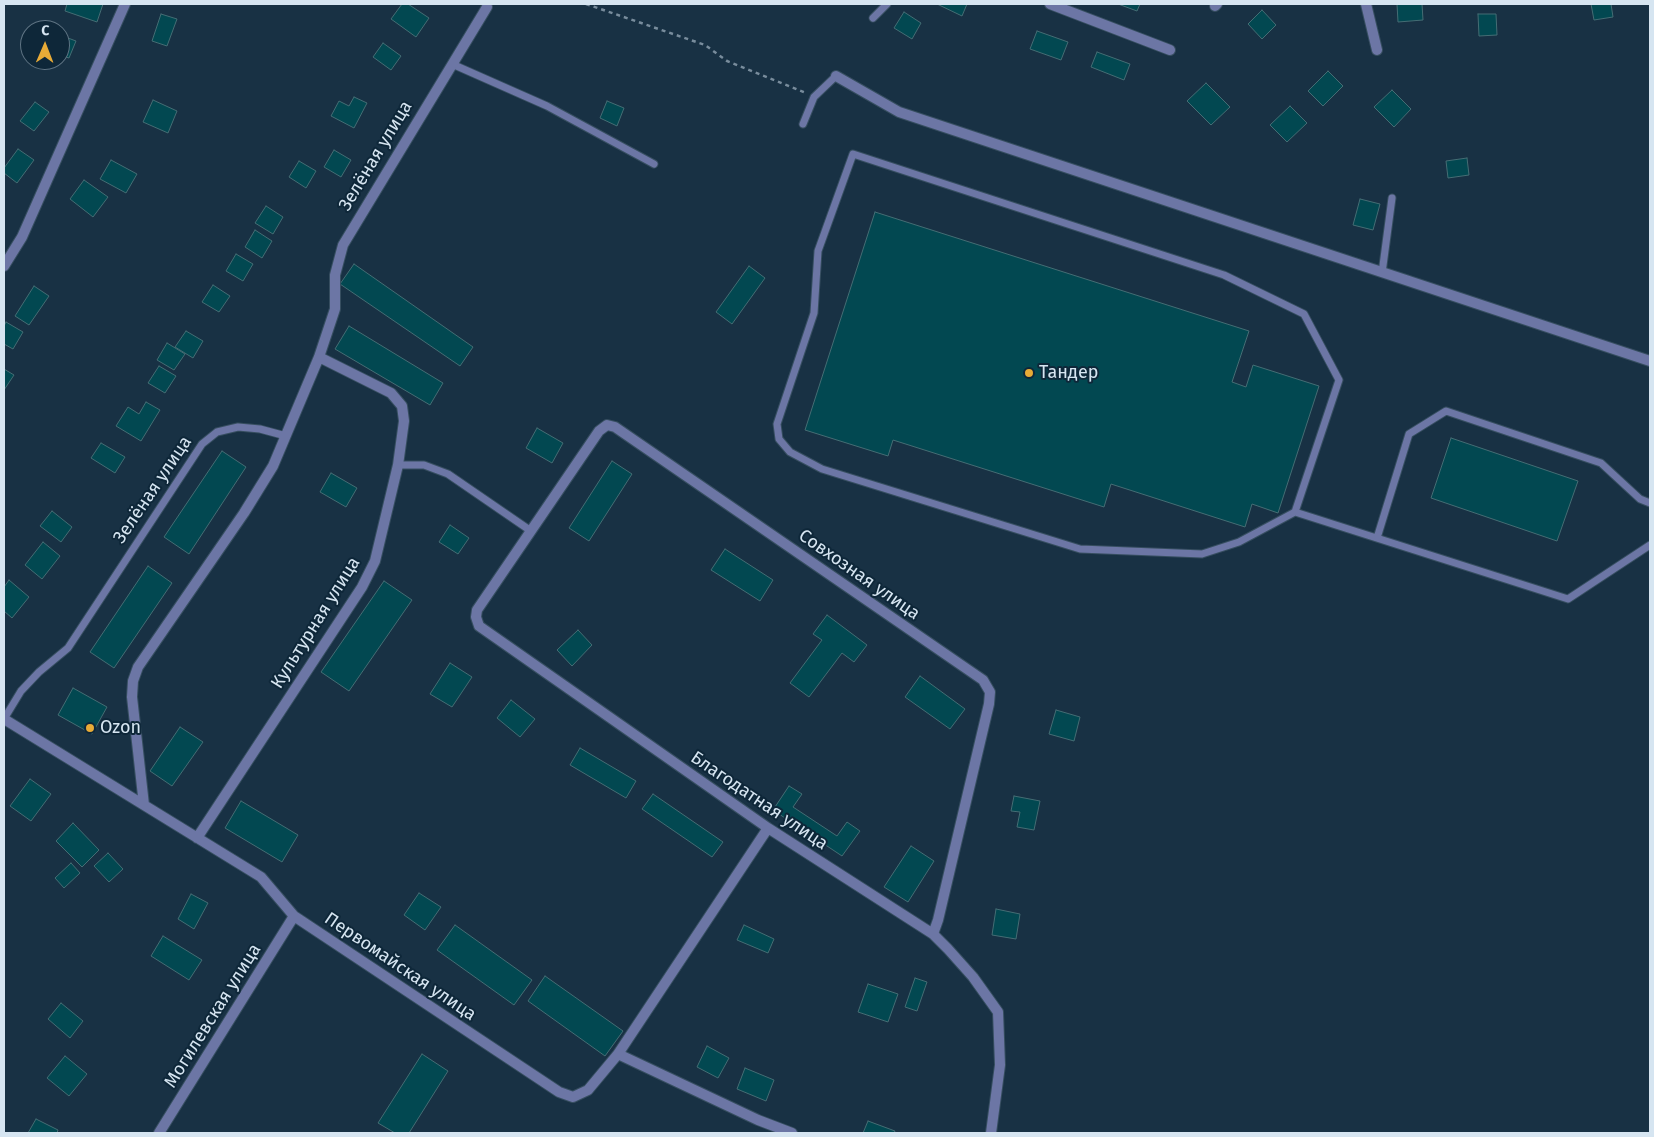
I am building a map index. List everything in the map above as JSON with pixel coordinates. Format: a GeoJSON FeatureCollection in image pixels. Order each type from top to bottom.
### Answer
{"type":"FeatureCollection","features":[{"type":"Feature","properties":{"kind":"street"},"geometry":{"type":"LineString","coordinates":[[4,266],[22,237],[125,4]]}},
{"type":"Feature","properties":{"kind":"street"},"geometry":{"type":"LineString","coordinates":[[1050,4],[1170,50]]}},
{"type":"Feature","properties":{"kind":"street"},"geometry":{"type":"LineString","coordinates":[[1366,4],[1377,50]]}},
{"type":"Feature","properties":{"kind":"street","name":"Зелёная улица"},"geometry":{"type":"LineString","coordinates":[[286,436],[319,357],[335,309],[335,275],[343,245],[487,7]]}},
{"type":"Feature","properties":{"kind":"street"},"geometry":{"type":"LineString","coordinates":[[836,76],[899,112],[1650,361]]}},
{"type":"Feature","properties":{"kind":"street","name":"Культурная улица"},"geometry":{"type":"LineString","coordinates":[[197,838],[362,586],[375,561],[398,465],[404,421],[402,406],[391,393],[319,357]]}},
{"type":"Feature","properties":{"kind":"street","name":"Совхозная улица"},"geometry":{"type":"LineString","coordinates":[[531,531],[599,431],[607,424],[615,427],[983,680],[990,692],[989,704],[938,920],[932,934]]}},
{"type":"Feature","properties":{"kind":"street"},"geometry":{"type":"LineString","coordinates":[[144,805],[132,698],[138,667],[244,514],[273,466],[286,436]]}},
{"type":"Feature","properties":{"kind":"street","name":"Благодатная улица"},"geometry":{"type":"LineString","coordinates":[[531,531],[477,610],[476,617],[479,626],[768,828],[932,934],[973,976],[998,1012],[1000,1065],[991,1133]]}},
{"type":"Feature","properties":{"kind":"street","name":"Первомайская улица"},"geometry":{"type":"LineString","coordinates":[[4,719],[261,877],[294,916],[559,1092],[573,1097],[588,1090],[618,1054],[768,828]]}},
{"type":"Feature","properties":{"kind":"street","name":"Могилевская улица"},"geometry":{"type":"LineString","coordinates":[[159,1133],[294,916]]}},
{"type":"Feature","properties":{"kind":"street"},"geometry":{"type":"LineString","coordinates":[[618,1054],[758,1120],[792,1133]]}},
{"type":"Feature","properties":{"kind":"lane"},"geometry":{"type":"LineString","coordinates":[[873,18],[887,4]]}},
{"type":"Feature","properties":{"kind":"lane"},"geometry":{"type":"LineString","coordinates":[[452,64],[547,106],[654,164]]}},
{"type":"Feature","properties":{"kind":"lane"},"geometry":{"type":"LineString","coordinates":[[803,124],[814,97],[836,76]]}},
{"type":"Feature","properties":{"kind":"lane"},"geometry":{"type":"LineString","coordinates":[[1295,512],[1339,380],[1304,314],[1224,275],[852,154],[818,251],[814,313],[776,424],[779,439],[790,452],[822,469],[1080,549],[1202,554],[1239,542],[1295,512],[1568,599],[1650,545]]}},
{"type":"Feature","properties":{"kind":"lane"},"geometry":{"type":"LineString","coordinates":[[1382,273],[1392,198]]}},
{"type":"Feature","properties":{"kind":"lane"},"geometry":{"type":"LineString","coordinates":[[1377,538],[1409,434],[1446,411],[1601,463],[1640,499],[1650,503]]}},
{"type":"Feature","properties":{"kind":"lane","name":"Зелёная улица"},"geometry":{"type":"LineString","coordinates":[[4,719],[21,691],[39,672],[68,648],[202,444],[217,432],[238,427],[260,429],[286,436]]}},
{"type":"Feature","properties":{"kind":"lane"},"geometry":{"type":"LineString","coordinates":[[398,465],[424,465],[448,474],[531,531]]}},
{"type":"Feature","properties":{"kind":"path"},"geometry":{"type":"LineString","coordinates":[[586,4],[705,45],[727,62],[814,97]]}},
{"type":"Feature","properties":{"kind":"building"},"geometry":{"type":"Polygon","coordinates":[[[67,4],[103,4],[97,22],[65,11],[67,4]]]}},
{"type":"Feature","properties":{"kind":"building"},"geometry":{"type":"Polygon","coordinates":[[[402,4],[408,4],[429,18],[416,37],[391,19],[402,4]]]}},
{"type":"Feature","properties":{"kind":"building"},"geometry":{"type":"Polygon","coordinates":[[[937,4],[967,4],[962,16],[937,4]]]}},
{"type":"Feature","properties":{"kind":"building"},"geometry":{"type":"Polygon","coordinates":[[[1118,4],[1140,4],[1137,11],[1118,4]]]}},
{"type":"Feature","properties":{"kind":"building"},"geometry":{"type":"Polygon","coordinates":[[[1397,4],[1422,4],[1423,20],[1398,22],[1397,4]]]}},
{"type":"Feature","properties":{"kind":"building"},"geometry":{"type":"Polygon","coordinates":[[[1591,4],[1611,4],[1613,17],[1594,20],[1591,4]]]}},
{"type":"Feature","properties":{"kind":"building"},"geometry":{"type":"Polygon","coordinates":[[[1262,10],[1276,25],[1262,39],[1248,24],[1262,10]]]}},
{"type":"Feature","properties":{"kind":"building"},"geometry":{"type":"Polygon","coordinates":[[[904,12],[921,23],[912,39],[894,28],[904,12]]]}},
{"type":"Feature","properties":{"kind":"building"},"geometry":{"type":"Polygon","coordinates":[[[161,14],[177,19],[167,46],[152,41],[161,14]]]}},
{"type":"Feature","properties":{"kind":"building"},"geometry":{"type":"Polygon","coordinates":[[[1478,14],[1496,14],[1497,35],[1479,36],[1478,14]]]}},
{"type":"Feature","properties":{"kind":"building"},"geometry":{"type":"Polygon","coordinates":[[[1037,31],[1068,42],[1061,60],[1030,49],[1037,31]]]}},
{"type":"Feature","properties":{"kind":"building"},"geometry":{"type":"Polygon","coordinates":[[[70,39],[76,41],[70,56],[70,39]]]}},
{"type":"Feature","properties":{"kind":"building"},"geometry":{"type":"Polygon","coordinates":[[[383,43],[401,56],[391,70],[373,57],[383,43]]]}},
{"type":"Feature","properties":{"kind":"building"},"geometry":{"type":"Polygon","coordinates":[[[1097,52],[1130,64],[1124,80],[1091,67],[1097,52]]]}},
{"type":"Feature","properties":{"kind":"building"},"geometry":{"type":"Polygon","coordinates":[[[1328,71],[1343,86],[1323,106],[1308,91],[1328,71]]]}},
{"type":"Feature","properties":{"kind":"building"},"geometry":{"type":"Polygon","coordinates":[[[1206,83],[1230,107],[1211,125],[1187,101],[1206,83]]]}},
{"type":"Feature","properties":{"kind":"building"},"geometry":{"type":"Polygon","coordinates":[[[1392,90],[1411,109],[1394,127],[1374,107],[1392,90]]]}},
{"type":"Feature","properties":{"kind":"building"},"geometry":{"type":"Polygon","coordinates":[[[354,97],[367,103],[354,128],[331,116],[339,101],[349,106],[354,97]]]}},
{"type":"Feature","properties":{"kind":"building"},"geometry":{"type":"Polygon","coordinates":[[[153,100],[177,111],[168,133],[143,122],[153,100]]]}},
{"type":"Feature","properties":{"kind":"building"},"geometry":{"type":"Polygon","coordinates":[[[607,101],[624,108],[617,126],[600,118],[607,101]]]}},
{"type":"Feature","properties":{"kind":"building"},"geometry":{"type":"Polygon","coordinates":[[[35,102],[49,112],[34,131],[20,121],[35,102]]]}},
{"type":"Feature","properties":{"kind":"building"},"geometry":{"type":"Polygon","coordinates":[[[1290,106],[1307,123],[1287,142],[1270,125],[1290,106]]]}},
{"type":"Feature","properties":{"kind":"building"},"geometry":{"type":"Polygon","coordinates":[[[18,149],[34,160],[17,183],[4,173],[4,168],[18,149]]]}},
{"type":"Feature","properties":{"kind":"building"},"geometry":{"type":"Polygon","coordinates":[[[334,150],[351,160],[341,177],[324,167],[334,150]]]}},
{"type":"Feature","properties":{"kind":"building"},"geometry":{"type":"Polygon","coordinates":[[[1467,158],[1469,175],[1448,178],[1446,161],[1467,158]]]}},
{"type":"Feature","properties":{"kind":"building"},"geometry":{"type":"Polygon","coordinates":[[[111,160],[137,174],[126,193],[100,179],[111,160]]]}},
{"type":"Feature","properties":{"kind":"building"},"geometry":{"type":"Polygon","coordinates":[[[299,161],[316,171],[306,188],[289,177],[299,161]]]}},
{"type":"Feature","properties":{"kind":"building"},"geometry":{"type":"Polygon","coordinates":[[[84,180],[108,197],[93,217],[70,199],[84,180]]]}},
{"type":"Feature","properties":{"kind":"building"},"geometry":{"type":"Polygon","coordinates":[[[1360,199],[1380,204],[1373,230],[1353,225],[1360,199]]]}},
{"type":"Feature","properties":{"kind":"building"},"geometry":{"type":"Polygon","coordinates":[[[266,206],[283,217],[273,234],[255,223],[266,206]]]}},
{"type":"Feature","properties":{"kind":"building","name":"Тандер"},"geometry":{"type":"Polygon","coordinates":[[[875,212],[1249,331],[1232,382],[1246,387],[1253,365],[1319,386],[1278,513],[1252,504],[1245,527],[1111,484],[1104,507],[893,440],[888,456],[805,430],[875,212]]]}},
{"type":"Feature","properties":{"kind":"building"},"geometry":{"type":"Polygon","coordinates":[[[255,230],[272,241],[262,258],[245,247],[255,230]]]}},
{"type":"Feature","properties":{"kind":"building"},"geometry":{"type":"Polygon","coordinates":[[[236,254],[253,264],[243,281],[226,271],[236,254]]]}},
{"type":"Feature","properties":{"kind":"building"},"geometry":{"type":"Polygon","coordinates":[[[354,264],[473,347],[460,366],[340,284],[354,264]]]}},
{"type":"Feature","properties":{"kind":"building"},"geometry":{"type":"Polygon","coordinates":[[[749,266],[765,278],[732,324],[716,312],[749,266]]]}},
{"type":"Feature","properties":{"kind":"building"},"geometry":{"type":"Polygon","coordinates":[[[213,285],[230,296],[219,312],[202,302],[213,285]]]}},
{"type":"Feature","properties":{"kind":"building"},"geometry":{"type":"Polygon","coordinates":[[[34,286],[49,296],[29,325],[15,316],[34,286]]]}},
{"type":"Feature","properties":{"kind":"building"},"geometry":{"type":"Polygon","coordinates":[[[6,322],[23,332],[13,349],[4,344],[4,326],[6,322]]]}},
{"type":"Feature","properties":{"kind":"building"},"geometry":{"type":"Polygon","coordinates":[[[349,326],[443,383],[430,405],[335,349],[349,326]]]}},
{"type":"Feature","properties":{"kind":"building"},"geometry":{"type":"Polygon","coordinates":[[[186,331],[203,341],[193,358],[175,347],[186,331]]]}},
{"type":"Feature","properties":{"kind":"building"},"geometry":{"type":"Polygon","coordinates":[[[167,343],[185,354],[174,370],[157,360],[167,343]]]}},
{"type":"Feature","properties":{"kind":"building"},"geometry":{"type":"Polygon","coordinates":[[[159,366],[176,376],[165,393],[148,383],[159,366]]]}},
{"type":"Feature","properties":{"kind":"building"},"geometry":{"type":"Polygon","coordinates":[[[4,369],[14,375],[4,390],[4,369]]]}},
{"type":"Feature","properties":{"kind":"building"},"geometry":{"type":"Polygon","coordinates":[[[146,402],[160,410],[141,441],[116,426],[128,407],[139,414],[146,402]]]}},
{"type":"Feature","properties":{"kind":"building"},"geometry":{"type":"Polygon","coordinates":[[[537,428],[563,443],[552,463],[526,448],[537,428]]]}},
{"type":"Feature","properties":{"kind":"building"},"geometry":{"type":"Polygon","coordinates":[[[1451,438],[1578,481],[1557,541],[1431,498],[1451,438]]]}},
{"type":"Feature","properties":{"kind":"building"},"geometry":{"type":"Polygon","coordinates":[[[101,443],[125,457],[115,473],[91,458],[101,443]]]}},
{"type":"Feature","properties":{"kind":"building"},"geometry":{"type":"Polygon","coordinates":[[[222,451],[246,467],[189,554],[164,537],[222,451]]]}},
{"type":"Feature","properties":{"kind":"building"},"geometry":{"type":"Polygon","coordinates":[[[612,461],[632,474],[589,541],[569,528],[612,461]]]}},
{"type":"Feature","properties":{"kind":"building"},"geometry":{"type":"Polygon","coordinates":[[[331,473],[357,488],[346,507],[320,492],[331,473]]]}},
{"type":"Feature","properties":{"kind":"building"},"geometry":{"type":"Polygon","coordinates":[[[52,511],[72,527],[61,542],[40,526],[52,511]]]}},
{"type":"Feature","properties":{"kind":"building"},"geometry":{"type":"Polygon","coordinates":[[[450,525],[469,538],[458,554],[439,542],[450,525]]]}},
{"type":"Feature","properties":{"kind":"building"},"geometry":{"type":"Polygon","coordinates":[[[43,542],[60,556],[42,579],[25,565],[43,542]]]}},
{"type":"Feature","properties":{"kind":"building"},"geometry":{"type":"Polygon","coordinates":[[[725,549],[773,580],[760,601],[711,570],[725,549]]]}},
{"type":"Feature","properties":{"kind":"building"},"geometry":{"type":"Polygon","coordinates":[[[148,566],[172,583],[114,668],[90,652],[148,566]]]}},
{"type":"Feature","properties":{"kind":"building"},"geometry":{"type":"Polygon","coordinates":[[[9,580],[29,597],[12,618],[4,611],[4,587],[9,580]]]}},
{"type":"Feature","properties":{"kind":"building"},"geometry":{"type":"Polygon","coordinates":[[[384,581],[412,600],[349,691],[321,672],[384,581]]]}},
{"type":"Feature","properties":{"kind":"building"},"geometry":{"type":"Polygon","coordinates":[[[827,615],[867,645],[854,662],[842,653],[809,697],[790,683],[822,640],[813,634],[827,615]]]}},
{"type":"Feature","properties":{"kind":"building"},"geometry":{"type":"Polygon","coordinates":[[[578,630],[592,645],[572,666],[557,650],[578,630]]]}},
{"type":"Feature","properties":{"kind":"building"},"geometry":{"type":"Polygon","coordinates":[[[450,663],[472,677],[452,707],[430,694],[450,663]]]}},
{"type":"Feature","properties":{"kind":"building"},"geometry":{"type":"Polygon","coordinates":[[[920,676],[965,709],[950,729],[905,697],[920,676]]]}},
{"type":"Feature","properties":{"kind":"building"},"geometry":{"type":"Polygon","coordinates":[[[73,688],[107,707],[92,734],[58,715],[73,688]]]}},
{"type":"Feature","properties":{"kind":"building"},"geometry":{"type":"Polygon","coordinates":[[[511,700],[535,719],[520,737],[497,718],[511,700]]]}},
{"type":"Feature","properties":{"kind":"building"},"geometry":{"type":"Polygon","coordinates":[[[1056,710],[1080,717],[1074,741],[1049,734],[1056,710]]]}},
{"type":"Feature","properties":{"kind":"building"},"geometry":{"type":"Polygon","coordinates":[[[180,727],[203,742],[172,786],[150,771],[180,727]]]}},
{"type":"Feature","properties":{"kind":"building"},"geometry":{"type":"Polygon","coordinates":[[[580,748],[636,781],[626,798],[570,765],[580,748]]]}},
{"type":"Feature","properties":{"kind":"building"},"geometry":{"type":"Polygon","coordinates":[[[30,779],[51,794],[31,821],[10,806],[30,779]]]}},
{"type":"Feature","properties":{"kind":"building"},"geometry":{"type":"Polygon","coordinates":[[[789,786],[802,794],[793,807],[837,836],[847,822],[860,831],[842,856],[773,810],[789,786]]]}},
{"type":"Feature","properties":{"kind":"building"},"geometry":{"type":"Polygon","coordinates":[[[653,794],[723,842],[712,857],[642,809],[653,794]]]}},
{"type":"Feature","properties":{"kind":"building"},"geometry":{"type":"Polygon","coordinates":[[[1014,796],[1040,801],[1034,830],[1017,827],[1020,812],[1011,811],[1014,796]]]}},
{"type":"Feature","properties":{"kind":"building"},"geometry":{"type":"Polygon","coordinates":[[[241,801],[298,835],[282,862],[225,828],[241,801]]]}},
{"type":"Feature","properties":{"kind":"building"},"geometry":{"type":"Polygon","coordinates":[[[73,823],[99,850],[82,867],[56,841],[73,823]]]}},
{"type":"Feature","properties":{"kind":"building"},"geometry":{"type":"Polygon","coordinates":[[[911,846],[934,861],[908,902],[884,887],[911,846]]]}},
{"type":"Feature","properties":{"kind":"building"},"geometry":{"type":"Polygon","coordinates":[[[108,853],[123,869],[109,882],[94,866],[108,853]]]}},
{"type":"Feature","properties":{"kind":"building"},"geometry":{"type":"Polygon","coordinates":[[[71,863],[80,873],[64,888],[55,878],[71,863]]]}},
{"type":"Feature","properties":{"kind":"building"},"geometry":{"type":"Polygon","coordinates":[[[419,893],[441,907],[425,930],[404,915],[419,893]]]}},
{"type":"Feature","properties":{"kind":"building"},"geometry":{"type":"Polygon","coordinates":[[[191,894],[208,903],[194,929],[178,919],[191,894]]]}},
{"type":"Feature","properties":{"kind":"building"},"geometry":{"type":"Polygon","coordinates":[[[996,909],[1020,914],[1016,939],[992,935],[996,909]]]}},
{"type":"Feature","properties":{"kind":"building"},"geometry":{"type":"Polygon","coordinates":[[[455,925],[532,980],[514,1005],[437,950],[455,925]]]}},
{"type":"Feature","properties":{"kind":"building"},"geometry":{"type":"Polygon","coordinates":[[[744,925],[774,939],[768,953],[737,940],[744,925]]]}},
{"type":"Feature","properties":{"kind":"building"},"geometry":{"type":"Polygon","coordinates":[[[163,936],[202,960],[189,980],[151,956],[163,936]]]}},
{"type":"Feature","properties":{"kind":"building"},"geometry":{"type":"Polygon","coordinates":[[[545,976],[623,1031],[605,1056],[528,1001],[545,976]]]}},
{"type":"Feature","properties":{"kind":"building"},"geometry":{"type":"Polygon","coordinates":[[[915,978],[927,982],[917,1011],[905,1007],[915,978]]]}},
{"type":"Feature","properties":{"kind":"building"},"geometry":{"type":"Polygon","coordinates":[[[868,984],[898,994],[888,1022],[858,1012],[868,984]]]}},
{"type":"Feature","properties":{"kind":"building"},"geometry":{"type":"Polygon","coordinates":[[[61,1003],[83,1021],[70,1038],[48,1019],[61,1003]]]}},
{"type":"Feature","properties":{"kind":"building"},"geometry":{"type":"Polygon","coordinates":[[[707,1046],[729,1058],[718,1078],[697,1067],[707,1046]]]}},
{"type":"Feature","properties":{"kind":"building"},"geometry":{"type":"Polygon","coordinates":[[[422,1054],[448,1071],[409,1133],[395,1133],[378,1123],[422,1054]]]}},
{"type":"Feature","properties":{"kind":"building"},"geometry":{"type":"Polygon","coordinates":[[[65,1056],[87,1074],[69,1096],[47,1078],[65,1056]]]}},
{"type":"Feature","properties":{"kind":"building"},"geometry":{"type":"Polygon","coordinates":[[[745,1068],[774,1080],[766,1101],[737,1089],[745,1068]]]}},
{"type":"Feature","properties":{"kind":"building"},"geometry":{"type":"Polygon","coordinates":[[[36,1119],[58,1130],[57,1133],[28,1133],[36,1119]]]}},
{"type":"Feature","properties":{"kind":"building"},"geometry":{"type":"Polygon","coordinates":[[[868,1121],[895,1131],[894,1133],[863,1133],[868,1121]]]}},
{"type":"Feature","properties":{"kind":"place","name":"Тандер"},"geometry":{"type":"Point","coordinates":[1029,373]}},
{"type":"Feature","properties":{"kind":"place","name":"Ozon"},"geometry":{"type":"Point","coordinates":[90,728]}}]}
